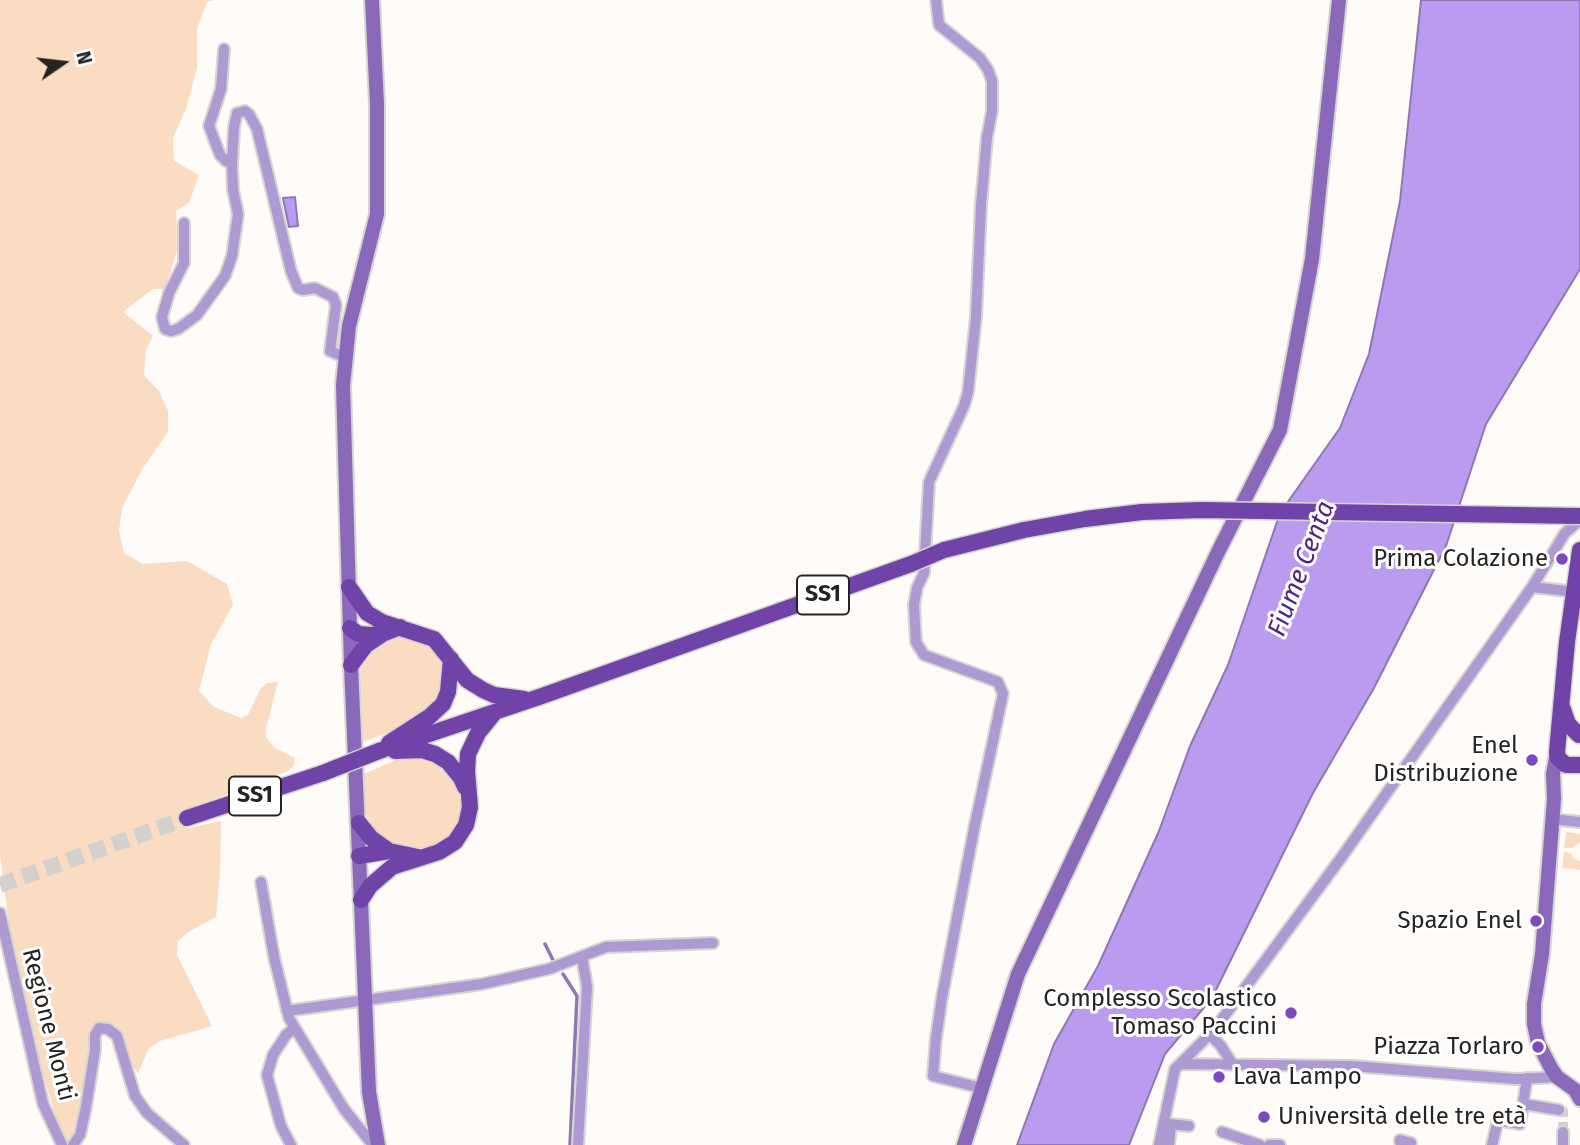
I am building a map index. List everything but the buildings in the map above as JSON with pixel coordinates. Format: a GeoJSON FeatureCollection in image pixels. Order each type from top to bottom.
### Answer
{"type":"FeatureCollection","features":[{"type":"Feature","properties":{"kind":"main road"},"geometry":{"type":"LineString","coordinates":[[372,0],[377,104],[377,214],[349,326],[344,357],[343,410],[369,1092],[376,1145]]}},
{"type":"Feature","properties":{"kind":"main road"},"geometry":{"type":"LineString","coordinates":[[964,1145],[1018,974],[1219,550],[1280,430],[1312,258],[1339,0]]}},
{"type":"Feature","properties":{"kind":"main road","name":"SS1"},"geometry":{"type":"LineString","coordinates":[[187,818],[530,700],[944,550],[1024,530],[1119,515],[1200,510],[1580,518]]}},
{"type":"Feature","properties":{"kind":"main road"},"geometry":{"type":"LineString","coordinates":[[1574,1088],[1544,1056],[1534,1024],[1534,1004],[1542,954],[1553,774],[1578,585],[1580,550]]}},
{"type":"Feature","properties":{"kind":"main road"},"geometry":{"type":"LineString","coordinates":[[349,587],[367,613],[382,628]]}},
{"type":"Feature","properties":{"kind":"main road"},"geometry":{"type":"LineString","coordinates":[[350,628],[358,634],[400,627],[434,639],[467,680],[494,695],[530,700]]}},
{"type":"Feature","properties":{"kind":"main road"},"geometry":{"type":"LineString","coordinates":[[351,665],[382,628]]}},
{"type":"Feature","properties":{"kind":"main road"},"geometry":{"type":"LineString","coordinates":[[379,751],[395,737],[429,717],[443,704],[448,692],[451,659]]}},
{"type":"Feature","properties":{"kind":"main road"},"geometry":{"type":"LineString","coordinates":[[1561,703],[1568,724],[1579,736]]}},
{"type":"Feature","properties":{"kind":"main road"},"geometry":{"type":"LineString","coordinates":[[359,856],[374,864],[439,852],[455,842],[466,825],[470,807],[468,754],[478,733],[496,710]]}},
{"type":"Feature","properties":{"kind":"main road"},"geometry":{"type":"LineString","coordinates":[[1577,766],[1562,762],[1558,747],[1565,736],[1579,736]]}},
{"type":"Feature","properties":{"kind":"main road"},"geometry":{"type":"LineString","coordinates":[[379,751],[422,750],[435,754],[448,762],[461,778],[469,796]]}},
{"type":"Feature","properties":{"kind":"main road"},"geometry":{"type":"LineString","coordinates":[[1553,799],[1562,775],[1577,766]]}},
{"type":"Feature","properties":{"kind":"main road"},"geometry":{"type":"LineString","coordinates":[[359,823],[391,859]]}},
{"type":"Feature","properties":{"kind":"main road"},"geometry":{"type":"LineString","coordinates":[[361,900],[391,859]]}},
{"type":"Feature","properties":{"kind":"street"},"geometry":{"type":"LineString","coordinates":[[936,0],[939,25],[980,58],[989,70],[992,80],[992,111],[987,137],[970,381],[964,406],[929,481],[924,573],[917,588],[914,615],[916,642],[924,655],[998,682],[1003,694],[942,998],[933,1076],[981,1088]]}},
{"type":"Feature","properties":{"kind":"street"},"geometry":{"type":"LineString","coordinates":[[224,49],[221,89],[209,126],[220,155],[226,161],[232,157]]}},
{"type":"Feature","properties":{"kind":"street"},"geometry":{"type":"LineString","coordinates":[[184,223],[184,262],[169,293],[162,317],[165,329],[171,331],[197,315],[225,276],[232,256],[238,214],[233,190],[232,157],[237,113],[245,111],[257,129],[298,288],[315,288],[334,297],[336,305],[330,351],[344,357]]}},
{"type":"Feature","properties":{"kind":"street"},"geometry":{"type":"LineString","coordinates":[[1166,1145],[1175,1069],[1210,1035],[1341,858],[1532,587],[1565,533],[1580,518]]}},
{"type":"Feature","properties":{"kind":"street"},"geometry":{"type":"LineString","coordinates":[[1532,587],[1578,585]]}},
{"type":"Feature","properties":{"kind":"street"},"geometry":{"type":"LineString","coordinates":[[1551,819],[1580,822]]}},
{"type":"Feature","properties":{"kind":"street"},"geometry":{"type":"LineString","coordinates":[[261,882],[274,957],[287,1011],[294,1028],[344,1109],[376,1145]]}},
{"type":"Feature","properties":{"kind":"street","name":"Regione Monti"},"geometry":{"type":"LineString","coordinates":[[0,914],[43,1104],[62,1145]]}},
{"type":"Feature","properties":{"kind":"street"},"geometry":{"type":"LineString","coordinates":[[287,1011],[482,984],[550,969],[606,947],[713,943]]}},
{"type":"Feature","properties":{"kind":"street"},"geometry":{"type":"LineString","coordinates":[[578,1145],[587,987],[582,957]]}},
{"type":"Feature","properties":{"kind":"street","name":"Regione Monti"},"geometry":{"type":"LineString","coordinates":[[73,1145],[80,1135],[95,1050],[95,1035],[99,1028],[117,1036],[135,1096],[147,1113],[184,1145]]}},
{"type":"Feature","properties":{"kind":"street"},"geometry":{"type":"LineString","coordinates":[[291,1145],[281,1126],[268,1075],[273,1055],[294,1028]]}},
{"type":"Feature","properties":{"kind":"street"},"geometry":{"type":"LineString","coordinates":[[1210,1035],[1233,1065]]}},
{"type":"Feature","properties":{"kind":"street"},"geometry":{"type":"LineString","coordinates":[[1180,1064],[1308,1064],[1530,1078],[1574,1088]]}},
{"type":"Feature","properties":{"kind":"street"},"geometry":{"type":"LineString","coordinates":[[1492,1145],[1498,1120],[1523,1127],[1530,1078]]}},
{"type":"Feature","properties":{"kind":"street"},"geometry":{"type":"LineString","coordinates":[[1525,1100],[1559,1110]]}},
{"type":"Feature","properties":{"kind":"street"},"geometry":{"type":"LineString","coordinates":[[1166,1145],[1170,1124],[1189,1126]]}},
{"type":"Feature","properties":{"kind":"street"},"geometry":{"type":"LineString","coordinates":[[1222,1132],[1260,1145]]}},
{"type":"Feature","properties":{"kind":"street"},"geometry":{"type":"LineString","coordinates":[[1166,1145],[1182,1145]]}},
{"type":"Feature","properties":{"kind":"street"},"geometry":{"type":"LineString","coordinates":[[1269,1145],[1280,1145]]}},
{"type":"Feature","properties":{"kind":"shaded area"},"geometry":{"type":"Polygon","coordinates":[[[0,0],[214,0],[207,2],[197,29],[197,68],[186,109],[173,138],[174,161],[199,175],[189,203],[176,211],[178,247],[163,289],[153,289],[123,312],[153,336],[146,350],[144,375],[159,391],[168,411],[168,432],[143,468],[122,508],[119,531],[124,553],[143,564],[187,561],[227,584],[233,605],[211,644],[199,691],[214,707],[241,718],[248,715],[261,688],[267,683],[278,682],[266,737],[275,748],[295,758],[294,766],[288,771],[182,811],[185,825],[189,828],[221,821],[216,917],[178,941],[177,955],[212,1026],[160,1041],[149,1048],[138,1073],[122,1034],[110,1024],[93,1025],[77,1127],[70,1139],[61,1136],[34,1043],[11,939],[0,856],[0,0]]]}},
{"type":"Feature","properties":{"kind":"shaded area"},"geometry":{"type":"Polygon","coordinates":[[[399,634],[425,640],[443,662],[446,675],[439,702],[407,725],[363,742],[360,664],[367,651],[399,634]]]}},
{"type":"Feature","properties":{"kind":"shaded area"},"geometry":{"type":"Polygon","coordinates":[[[405,756],[423,756],[441,763],[454,776],[462,794],[462,812],[455,830],[442,843],[424,851],[388,844],[368,821],[365,808],[364,774],[405,756]]]}},
{"type":"Feature","properties":{"kind":"shaded area"},"geometry":{"type":"Polygon","coordinates":[[[1566,832],[1580,834],[1580,842],[1572,848],[1564,848],[1566,832]]]}},
{"type":"Feature","properties":{"kind":"shaded area"},"geometry":{"type":"Polygon","coordinates":[[[1564,852],[1571,853],[1573,858],[1580,861],[1580,870],[1562,868],[1564,852]]]}},
{"type":"Feature","properties":{"kind":"water","name":"Fiume Centa"},"geometry":{"type":"Polygon","coordinates":[[[1421,0],[1580,0],[1580,269],[1486,424],[1446,546],[1374,688],[1313,793],[1212,998],[1165,1054],[1129,1145],[1017,1145],[1054,1044],[1098,966],[1159,831],[1190,746],[1228,665],[1280,513],[1340,428],[1369,354],[1400,201],[1421,0]]]}},
{"type":"Feature","properties":{"kind":"water"},"geometry":{"type":"Polygon","coordinates":[[[295,197],[298,226],[289,227],[283,198],[295,197]]]}},
{"type":"Feature","properties":{"kind":"waterway"},"geometry":{"type":"LineString","coordinates":[[545,944],[553,960]]}},
{"type":"Feature","properties":{"kind":"waterway"},"geometry":{"type":"LineString","coordinates":[[563,974],[577,996],[570,1145]]}},
{"type":"Feature","properties":{"kind":"tunnel"},"geometry":{"type":"LineString","coordinates":[[0,885],[187,818]]}},
{"type":"Feature","properties":{"kind":"tunnel"},"geometry":{"type":"LineString","coordinates":[[1559,1110],[1563,1111],[1563,1132]]}},
{"type":"Feature","properties":{"kind":"place","name":"Prima Colazione"},"geometry":{"type":"Point","coordinates":[1562,559]}},
{"type":"Feature","properties":{"kind":"place","name":"Enel Distribuzione"},"geometry":{"type":"Point","coordinates":[1532,760]}},
{"type":"Feature","properties":{"kind":"place","name":"Spazio Enel"},"geometry":{"type":"Point","coordinates":[1536,921]}},
{"type":"Feature","properties":{"kind":"place","name":"Complesso Scolastico Tomaso Paccini"},"geometry":{"type":"Point","coordinates":[1291,1013]}},
{"type":"Feature","properties":{"kind":"place","name":"Piazza Torlaro"},"geometry":{"type":"Point","coordinates":[1538,1047]}},
{"type":"Feature","properties":{"kind":"place","name":"Lava Lampo"},"geometry":{"type":"Point","coordinates":[1219,1077]}},
{"type":"Feature","properties":{"kind":"place","name":"Università delle tre età"},"geometry":{"type":"Point","coordinates":[1264,1117]}}]}
